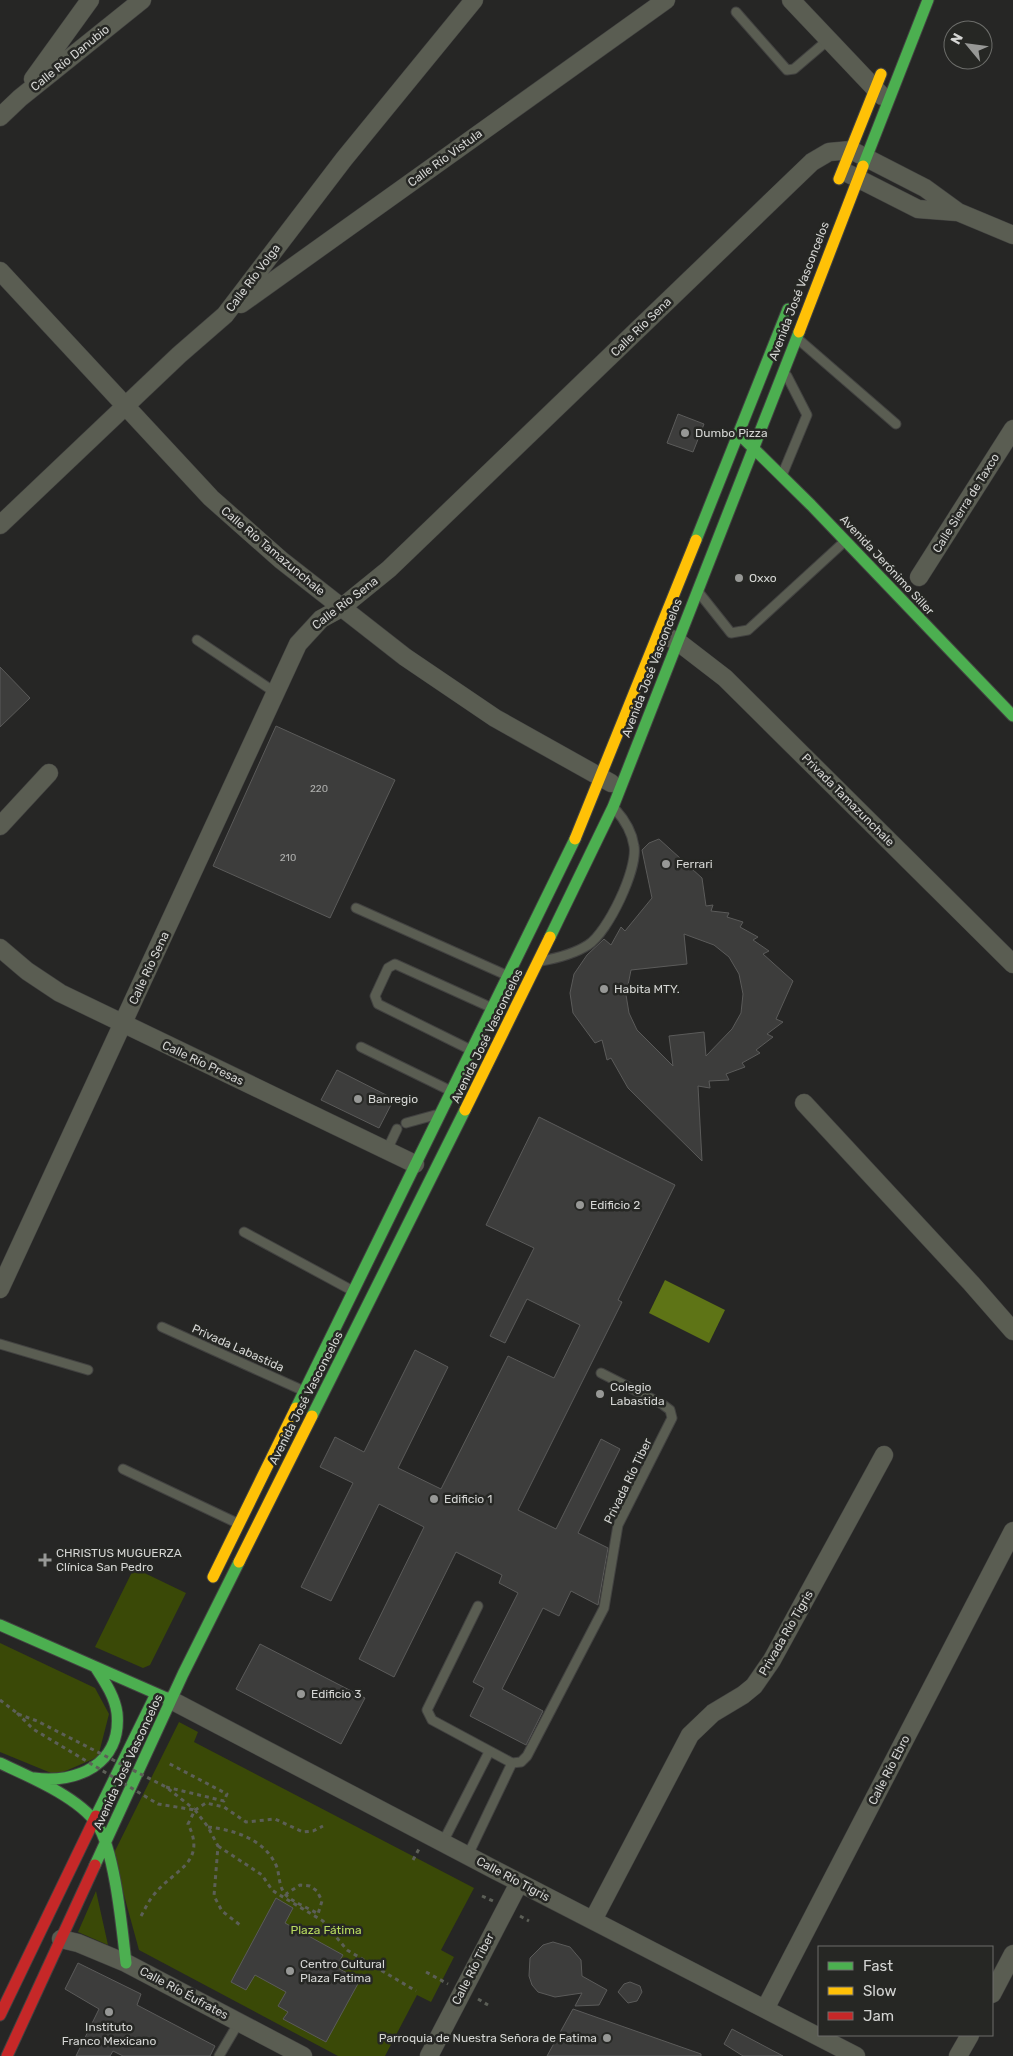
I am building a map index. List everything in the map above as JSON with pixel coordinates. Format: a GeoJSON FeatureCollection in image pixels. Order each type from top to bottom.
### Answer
{"type":"FeatureCollection","features":[{"type":"Feature","properties":{"kind":"main road","name":"Avenida José Vasconcelos"},"geometry":{"type":"LineString","coordinates":[[836,189],[850,174],[858,154],[888,103],[928,0]]}},
{"type":"Feature","properties":{"kind":"main road","name":"Avenida José Vasconcelos"},"geometry":{"type":"LineString","coordinates":[[0,2015],[7,1980],[163,1692],[254,1532],[539,961],[613,807],[796,337],[858,154],[875,89],[885,62]]}},
{"type":"Feature","properties":{"kind":"main road","name":"Avenida José Vasconcelos"},"geometry":{"type":"LineString","coordinates":[[208,1587],[586,817],[793,298]]}},
{"type":"Feature","properties":{"kind":"main road","name":"Avenida Jerónimo Siller"},"geometry":{"type":"LineString","coordinates":[[739,434],[782,476],[1013,716]]}},
{"type":"Feature","properties":{"kind":"main road"},"geometry":{"type":"LineString","coordinates":[[0,1625],[96,1668],[163,1692]]}},
{"type":"Feature","properties":{"kind":"main road"},"geometry":{"type":"LineString","coordinates":[[0,1764],[51,1782],[76,1778],[98,1764],[110,1747],[118,1724],[117,1713],[108,1688],[96,1668]]}},
{"type":"Feature","properties":{"kind":"main road","name":"Avenida José Vasconcelos"},"geometry":{"type":"LineString","coordinates":[[7,2056],[106,1844],[163,1692]]}},
{"type":"Feature","properties":{"kind":"main road"},"geometry":{"type":"LineString","coordinates":[[30,1776],[68,1800],[94,1821],[106,1844],[126,1962]]}},
{"type":"Feature","properties":{"kind":"street"},"geometry":{"type":"LineString","coordinates":[[20,98],[90,0]]}},
{"type":"Feature","properties":{"kind":"street","name":"Calle Río Danubio"},"geometry":{"type":"LineString","coordinates":[[0,117],[20,98],[142,0]]}},
{"type":"Feature","properties":{"kind":"street","name":"Calle Río Volga"},"geometry":{"type":"LineString","coordinates":[[0,525],[179,355],[225,315],[344,160],[474,0]]}},
{"type":"Feature","properties":{"kind":"street","name":"Calle Río Vistula"},"geometry":{"type":"LineString","coordinates":[[225,315],[666,0]]}},
{"type":"Feature","properties":{"kind":"street"},"geometry":{"type":"LineString","coordinates":[[791,0],[888,103]]}},
{"type":"Feature","properties":{"kind":"street","name":"Calle Río Sena"},"geometry":{"type":"LineString","coordinates":[[0,1289],[298,644],[321,619],[341,608],[389,569],[812,162],[829,152],[858,154]]}},
{"type":"Feature","properties":{"kind":"street"},"geometry":{"type":"LineString","coordinates":[[858,154],[925,188],[958,212],[1013,235]]}},
{"type":"Feature","properties":{"kind":"street"},"geometry":{"type":"LineString","coordinates":[[850,174],[918,209],[958,212]]}},
{"type":"Feature","properties":{"kind":"street","name":"Calle Río Tamazunchale"},"geometry":{"type":"LineString","coordinates":[[0,271],[125,408],[211,498],[282,560],[404,657],[496,718],[620,788]]}},
{"type":"Feature","properties":{"kind":"street","name":"Calle Sierra de Taxco"},"geometry":{"type":"LineString","coordinates":[[919,577],[1013,429]]}},
{"type":"Feature","properties":{"kind":"street","name":"Privada Tamazunchale"},"geometry":{"type":"LineString","coordinates":[[660,634],[678,641],[725,678],[1013,964]]}},
{"type":"Feature","properties":{"kind":"street"},"geometry":{"type":"LineString","coordinates":[[0,826],[49,773]]}},
{"type":"Feature","properties":{"kind":"street","name":"Calle Río Presas"},"geometry":{"type":"LineString","coordinates":[[0,948],[27,971],[60,993],[415,1164]]}},
{"type":"Feature","properties":{"kind":"street"},"geometry":{"type":"LineString","coordinates":[[804,1103],[972,1283],[1013,1331]]}},
{"type":"Feature","properties":{"kind":"street","name":"Privada Río Tigris"},"geometry":{"type":"LineString","coordinates":[[593,1920],[679,1752],[700,1723],[754,1686],[772,1660],[884,1455]]}},
{"type":"Feature","properties":{"kind":"street","name":"Calle Río Ebro"},"geometry":{"type":"LineString","coordinates":[[765,2009],[1013,1531]]}},
{"type":"Feature","properties":{"kind":"street","name":"Calle Río Tigris"},"geometry":{"type":"LineString","coordinates":[[163,1692],[519,1883],[856,2056]]}},
{"type":"Feature","properties":{"kind":"street","name":"Calle Río Tiber"},"geometry":{"type":"LineString","coordinates":[[429,2056],[519,1883]]}},
{"type":"Feature","properties":{"kind":"street","name":"Calle Río Éufrates"},"geometry":{"type":"LineString","coordinates":[[61,1939],[78,1943],[126,1962],[304,2056]]}},
{"type":"Feature","properties":{"kind":"street"},"geometry":{"type":"LineString","coordinates":[[993,1992],[1013,1954]]}},
{"type":"Feature","properties":{"kind":"street"},"geometry":{"type":"LineString","coordinates":[[7,1980],[36,1993]]}},
{"type":"Feature","properties":{"kind":"street"},"geometry":{"type":"LineString","coordinates":[[958,2056],[969,2036]]}},
{"type":"Feature","properties":{"kind":"lane"},"geometry":{"type":"LineString","coordinates":[[736,12],[786,70],[794,69],[828,40]]}},
{"type":"Feature","properties":{"kind":"lane"},"geometry":{"type":"LineString","coordinates":[[796,337],[896,424]]}},
{"type":"Feature","properties":{"kind":"lane"},"geometry":{"type":"LineString","coordinates":[[782,476],[807,415],[784,369]]}},
{"type":"Feature","properties":{"kind":"lane"},"geometry":{"type":"LineString","coordinates":[[697,590],[731,633],[748,630],[844,541]]}},
{"type":"Feature","properties":{"kind":"lane"},"geometry":{"type":"LineString","coordinates":[[197,640],[276,693]]}},
{"type":"Feature","properties":{"kind":"lane"},"geometry":{"type":"LineString","coordinates":[[539,961],[563,957],[590,944],[600,933],[618,903],[629,877],[635,847],[629,830],[613,807]]}},
{"type":"Feature","properties":{"kind":"lane"},"geometry":{"type":"LineString","coordinates":[[356,908],[508,976]]}},
{"type":"Feature","properties":{"kind":"lane"},"geometry":{"type":"LineString","coordinates":[[472,1050],[378,1004],[375,996],[388,968],[391,965],[397,964],[493,1008]]}},
{"type":"Feature","properties":{"kind":"lane"},"geometry":{"type":"LineString","coordinates":[[362,1047],[451,1091]]}},
{"type":"Feature","properties":{"kind":"lane"},"geometry":{"type":"LineString","coordinates":[[406,1123],[440,1113]]}},
{"type":"Feature","properties":{"kind":"lane"},"geometry":{"type":"LineString","coordinates":[[387,1150],[397,1129]]}},
{"type":"Feature","properties":{"kind":"lane"},"geometry":{"type":"LineString","coordinates":[[244,1232],[371,1300]]}},
{"type":"Feature","properties":{"kind":"lane","name":"Privada Labastida"},"geometry":{"type":"LineString","coordinates":[[162,1327],[304,1391]]}},
{"type":"Feature","properties":{"kind":"lane"},"geometry":{"type":"LineString","coordinates":[[0,1344],[88,1370]]}},
{"type":"Feature","properties":{"kind":"lane","name":"Privada Río Tiber"},"geometry":{"type":"LineString","coordinates":[[468,1855],[512,1763],[521,1762],[527,1756],[604,1608],[618,1525],[672,1418],[670,1410],[662,1404],[601,1373]]}},
{"type":"Feature","properties":{"kind":"lane"},"geometry":{"type":"LineString","coordinates":[[123,1469],[254,1532]]}},
{"type":"Feature","properties":{"kind":"lane"},"geometry":{"type":"LineString","coordinates":[[478,1606],[427,1710],[432,1720],[512,1763]]}},
{"type":"Feature","properties":{"kind":"lane"},"geometry":{"type":"LineString","coordinates":[[443,1842],[489,1752]]}},
{"type":"Feature","properties":{"kind":"lane"},"geometry":{"type":"LineString","coordinates":[[219,2056],[239,2022]]}},
{"type":"Feature","properties":{"kind":"path"},"geometry":{"type":"LineString","coordinates":[[0,1700],[17,1713],[33,1730],[158,1804],[195,1810]]}},
{"type":"Feature","properties":{"kind":"path"},"geometry":{"type":"LineString","coordinates":[[17,1713],[37,1721],[166,1787],[195,1810],[208,1827],[218,1846],[228,1855],[262,1875],[272,1890],[323,1921],[347,1950],[416,1991]]}},
{"type":"Feature","properties":{"kind":"path"},"geometry":{"type":"LineString","coordinates":[[166,1787],[224,1800],[227,1794],[168,1763]]}},
{"type":"Feature","properties":{"kind":"path"},"geometry":{"type":"LineString","coordinates":[[137,1921],[153,1895],[179,1873],[192,1856],[195,1838],[188,1824],[195,1810],[206,1803],[224,1807],[246,1822],[275,1819],[304,1832],[313,1831],[323,1826]]}},
{"type":"Feature","properties":{"kind":"path"},"geometry":{"type":"LineString","coordinates":[[208,1827],[228,1829],[266,1849],[276,1866],[278,1880],[286,1894],[318,1914],[322,1901],[318,1891],[310,1886],[300,1885],[286,1894]]}},
{"type":"Feature","properties":{"kind":"path"},"geometry":{"type":"LineString","coordinates":[[218,1846],[214,1896],[222,1911],[240,1925]]}},
{"type":"Feature","properties":{"kind":"green space"},"geometry":{"type":"Polygon","coordinates":[[[134,1568],[186,1593],[150,1665],[143,1668],[95,1647],[134,1568]]]}},
{"type":"Feature","properties":{"kind":"green space"},"geometry":{"type":"Polygon","coordinates":[[[0,1643],[95,1688],[109,1714],[98,1757],[56,1775],[0,1752],[0,1643]]]}},
{"type":"Feature","properties":{"kind":"green space","name":"Plaza Fátima"},"geometry":{"type":"Polygon","coordinates":[[[179,1722],[198,1732],[194,1742],[474,1888],[441,1950],[454,1957],[431,2002],[417,1995],[385,2056],[338,2056],[139,1950],[113,1855],[179,1722]]]}},
{"type":"Feature","properties":{"kind":"green space"},"geometry":{"type":"Polygon","coordinates":[[[96,1891],[108,1945],[78,1932],[96,1891]]]}},
{"type":"Feature","properties":{"kind":"shaded area"},"geometry":{"type":"Polygon","coordinates":[[[665,1280],[725,1310],[709,1343],[649,1313],[665,1280]]]}},
{"type":"Feature","properties":{"kind":"building","name":"Dumbo Pizza"},"geometry":{"type":"Polygon","coordinates":[[[678,414],[704,424],[693,452],[667,443],[678,414]]]}},
{"type":"Feature","properties":{"kind":"building"},"geometry":{"type":"Polygon","coordinates":[[[0,667],[30,698],[0,727],[0,667]]]}},
{"type":"Feature","properties":{"kind":"building"},"geometry":{"type":"Polygon","coordinates":[[[276,726],[395,780],[330,918],[213,866],[276,726]]]}},
{"type":"Feature","properties":{"kind":"building"},"geometry":{"type":"Polygon","coordinates":[[[659,839],[702,878],[706,906],[713,905],[711,911],[729,913],[727,917],[743,922],[740,927],[758,937],[753,940],[769,951],[763,954],[793,981],[776,1019],[783,1022],[767,1034],[773,1037],[756,1050],[760,1053],[742,1063],[745,1067],[726,1074],[729,1080],[709,1081],[710,1088],[698,1086],[702,1161],[628,1088],[611,1058],[607,1060],[602,1040],[595,1043],[573,1013],[570,993],[574,974],[587,955],[604,939],[611,945],[621,927],[625,931],[652,898],[642,850],[649,843],[659,839]],[[684,934],[687,964],[631,970],[626,995],[629,1013],[637,1030],[673,1066],[669,1036],[704,1032],[706,1056],[732,1029],[741,1013],[743,994],[739,974],[729,957],[714,945],[684,934]]]}},
{"type":"Feature","properties":{"kind":"building","name":"Banregio"},"geometry":{"type":"Polygon","coordinates":[[[337,1070],[394,1099],[379,1128],[321,1100],[337,1070]]]}},
{"type":"Feature","properties":{"kind":"building","name":"Edificio 1"},"geometry":{"type":"Polygon","coordinates":[[[539,1117],[675,1185],[618,1300],[622,1302],[518,1510],[556,1529],[601,1439],[620,1449],[578,1533],[608,1548],[598,1605],[571,1591],[559,1616],[543,1608],[502,1689],[543,1711],[526,1745],[470,1716],[484,1688],[473,1682],[518,1593],[499,1583],[502,1575],[456,1552],[394,1677],[359,1659],[424,1527],[379,1504],[331,1601],[301,1587],[353,1483],[320,1467],[335,1437],[364,1452],[415,1350],[448,1367],[398,1468],[441,1489],[508,1356],[554,1378],[580,1325],[527,1299],[505,1343],[490,1336],[534,1248],[486,1225],[539,1117]]]}},
{"type":"Feature","properties":{"kind":"building","name":"Edificio 3"},"geometry":{"type":"Polygon","coordinates":[[[260,1644],[365,1698],[341,1744],[236,1689],[260,1644]]]}},
{"type":"Feature","properties":{"kind":"building","name":"Centro Cultural Plaza Fatima"},"geometry":{"type":"Polygon","coordinates":[[[276,1898],[293,1908],[285,1923],[343,1955],[336,1967],[360,1980],[326,2042],[283,2019],[288,2012],[278,2006],[286,1992],[255,1975],[246,1990],[231,1982],[276,1898]]]}},
{"type":"Feature","properties":{"kind":"building"},"geometry":{"type":"Polygon","coordinates":[[[553,1942],[570,1947],[581,1960],[582,1976],[607,1990],[599,2005],[575,2006],[582,1993],[555,1997],[538,1992],[532,1985],[529,1976],[530,1958],[543,1945],[553,1942]]]}},
{"type":"Feature","properties":{"kind":"building","name":"Instituto Franco Mexicano"},"geometry":{"type":"Polygon","coordinates":[[[78,1963],[141,1994],[137,2005],[215,2046],[210,2056],[123,2056],[113,2051],[110,2056],[76,2056],[99,2009],[65,1989],[78,1963]]]}},
{"type":"Feature","properties":{"kind":"building"},"geometry":{"type":"Polygon","coordinates":[[[630,1982],[640,1986],[642,1992],[637,2001],[628,2003],[618,1992],[624,1984],[630,1982]]]}},
{"type":"Feature","properties":{"kind":"building","name":"Parroquia de Nuestra Señora de Fatima"},"geometry":{"type":"Polygon","coordinates":[[[573,2009],[701,2054],[701,2056],[547,2056],[573,2009]]]}},
{"type":"Feature","properties":{"kind":"building"},"geometry":{"type":"Polygon","coordinates":[[[732,2029],[783,2056],[743,2056],[724,2044],[732,2029]]]}},
{"type":"Feature","properties":{"kind":"traffic: fast"},"geometry":{"type":"LineString","coordinates":[[863,166],[928,0]]}},
{"type":"Feature","properties":{"kind":"traffic: fast"},"geometry":{"type":"LineString","coordinates":[[696,540],[788,309]]}},
{"type":"Feature","properties":{"kind":"traffic: fast"},"geometry":{"type":"LineString","coordinates":[[550,937],[613,807],[799,332]]}},
{"type":"Feature","properties":{"kind":"traffic: fast"},"geometry":{"type":"LineString","coordinates":[[743,438],[811,505],[1013,716]]}},
{"type":"Feature","properties":{"kind":"traffic: fast"},"geometry":{"type":"LineString","coordinates":[[296,1408],[575,839]]}},
{"type":"Feature","properties":{"kind":"traffic: fast"},"geometry":{"type":"LineString","coordinates":[[312,1416],[465,1110]]}},
{"type":"Feature","properties":{"kind":"traffic: fast"},"geometry":{"type":"LineString","coordinates":[[95,1865],[183,1674],[239,1562]]}},
{"type":"Feature","properties":{"kind":"traffic: fast"},"geometry":{"type":"LineString","coordinates":[[0,1625],[171,1700]]}},
{"type":"Feature","properties":{"kind":"traffic: fast"},"geometry":{"type":"LineString","coordinates":[[34,1778],[66,1778],[80,1774],[94,1767],[104,1758],[112,1746],[117,1731],[116,1707],[109,1690],[96,1668]]}},
{"type":"Feature","properties":{"kind":"traffic: fast"},"geometry":{"type":"LineString","coordinates":[[96,1816],[154,1698]]}},
{"type":"Feature","properties":{"kind":"traffic: fast"},"geometry":{"type":"LineString","coordinates":[[0,1763],[39,1781],[66,1797],[89,1814],[97,1824],[109,1852],[113,1871],[126,1963]]}},
{"type":"Feature","properties":{"kind":"traffic: slow"},"geometry":{"type":"LineString","coordinates":[[839,179],[881,74]]}},
{"type":"Feature","properties":{"kind":"traffic: slow"},"geometry":{"type":"LineString","coordinates":[[799,332],[863,166]]}},
{"type":"Feature","properties":{"kind":"traffic: slow"},"geometry":{"type":"LineString","coordinates":[[575,839],[696,540]]}},
{"type":"Feature","properties":{"kind":"traffic: slow"},"geometry":{"type":"LineString","coordinates":[[465,1110],[550,937]]}},
{"type":"Feature","properties":{"kind":"traffic: slow"},"geometry":{"type":"LineString","coordinates":[[213,1577],[296,1408]]}},
{"type":"Feature","properties":{"kind":"traffic: slow"},"geometry":{"type":"LineString","coordinates":[[239,1562],[312,1416]]}},
{"type":"Feature","properties":{"kind":"traffic: jam"},"geometry":{"type":"LineString","coordinates":[[0,2015],[96,1816]]}},
{"type":"Feature","properties":{"kind":"traffic: jam"},"geometry":{"type":"LineString","coordinates":[[7,2056],[95,1865]]}},
{"type":"Feature","properties":{"kind":"place","name":"Dumbo Pizza"},"geometry":{"type":"Point","coordinates":[685,433]}},
{"type":"Feature","properties":{"kind":"place","name":"Oxxo"},"geometry":{"type":"Point","coordinates":[739,578]}},
{"type":"Feature","properties":{"kind":"place","name":"Ferrari"},"geometry":{"type":"Point","coordinates":[666,864]}},
{"type":"Feature","properties":{"kind":"place","name":"Habita MTY."},"geometry":{"type":"Point","coordinates":[604,989]}},
{"type":"Feature","properties":{"kind":"place","name":"Banregio"},"geometry":{"type":"Point","coordinates":[358,1099]}},
{"type":"Feature","properties":{"kind":"place","name":"Edificio 2"},"geometry":{"type":"Point","coordinates":[580,1205]}},
{"type":"Feature","properties":{"kind":"place","name":"Colegio Labastida"},"geometry":{"type":"Point","coordinates":[600,1394]}},
{"type":"Feature","properties":{"kind":"place","name":"Edificio 1"},"geometry":{"type":"Point","coordinates":[434,1499]}},
{"type":"Feature","properties":{"kind":"place","name":"CHRISTUS MUGUERZA Clínica San Pedro"},"geometry":{"type":"Point","coordinates":[45,1560]}},
{"type":"Feature","properties":{"kind":"place","name":"Edificio 3"},"geometry":{"type":"Point","coordinates":[301,1694]}},
{"type":"Feature","properties":{"kind":"place","name":"Centro Cultural Plaza Fatima"},"geometry":{"type":"Point","coordinates":[290,1971]}},
{"type":"Feature","properties":{"kind":"place","name":"Instituto Franco Mexicano"},"geometry":{"type":"Point","coordinates":[109,2012]}},
{"type":"Feature","properties":{"kind":"place","name":"Parroquia de Nuestra Señora de Fatima"},"geometry":{"type":"Point","coordinates":[607,2038]}}]}
